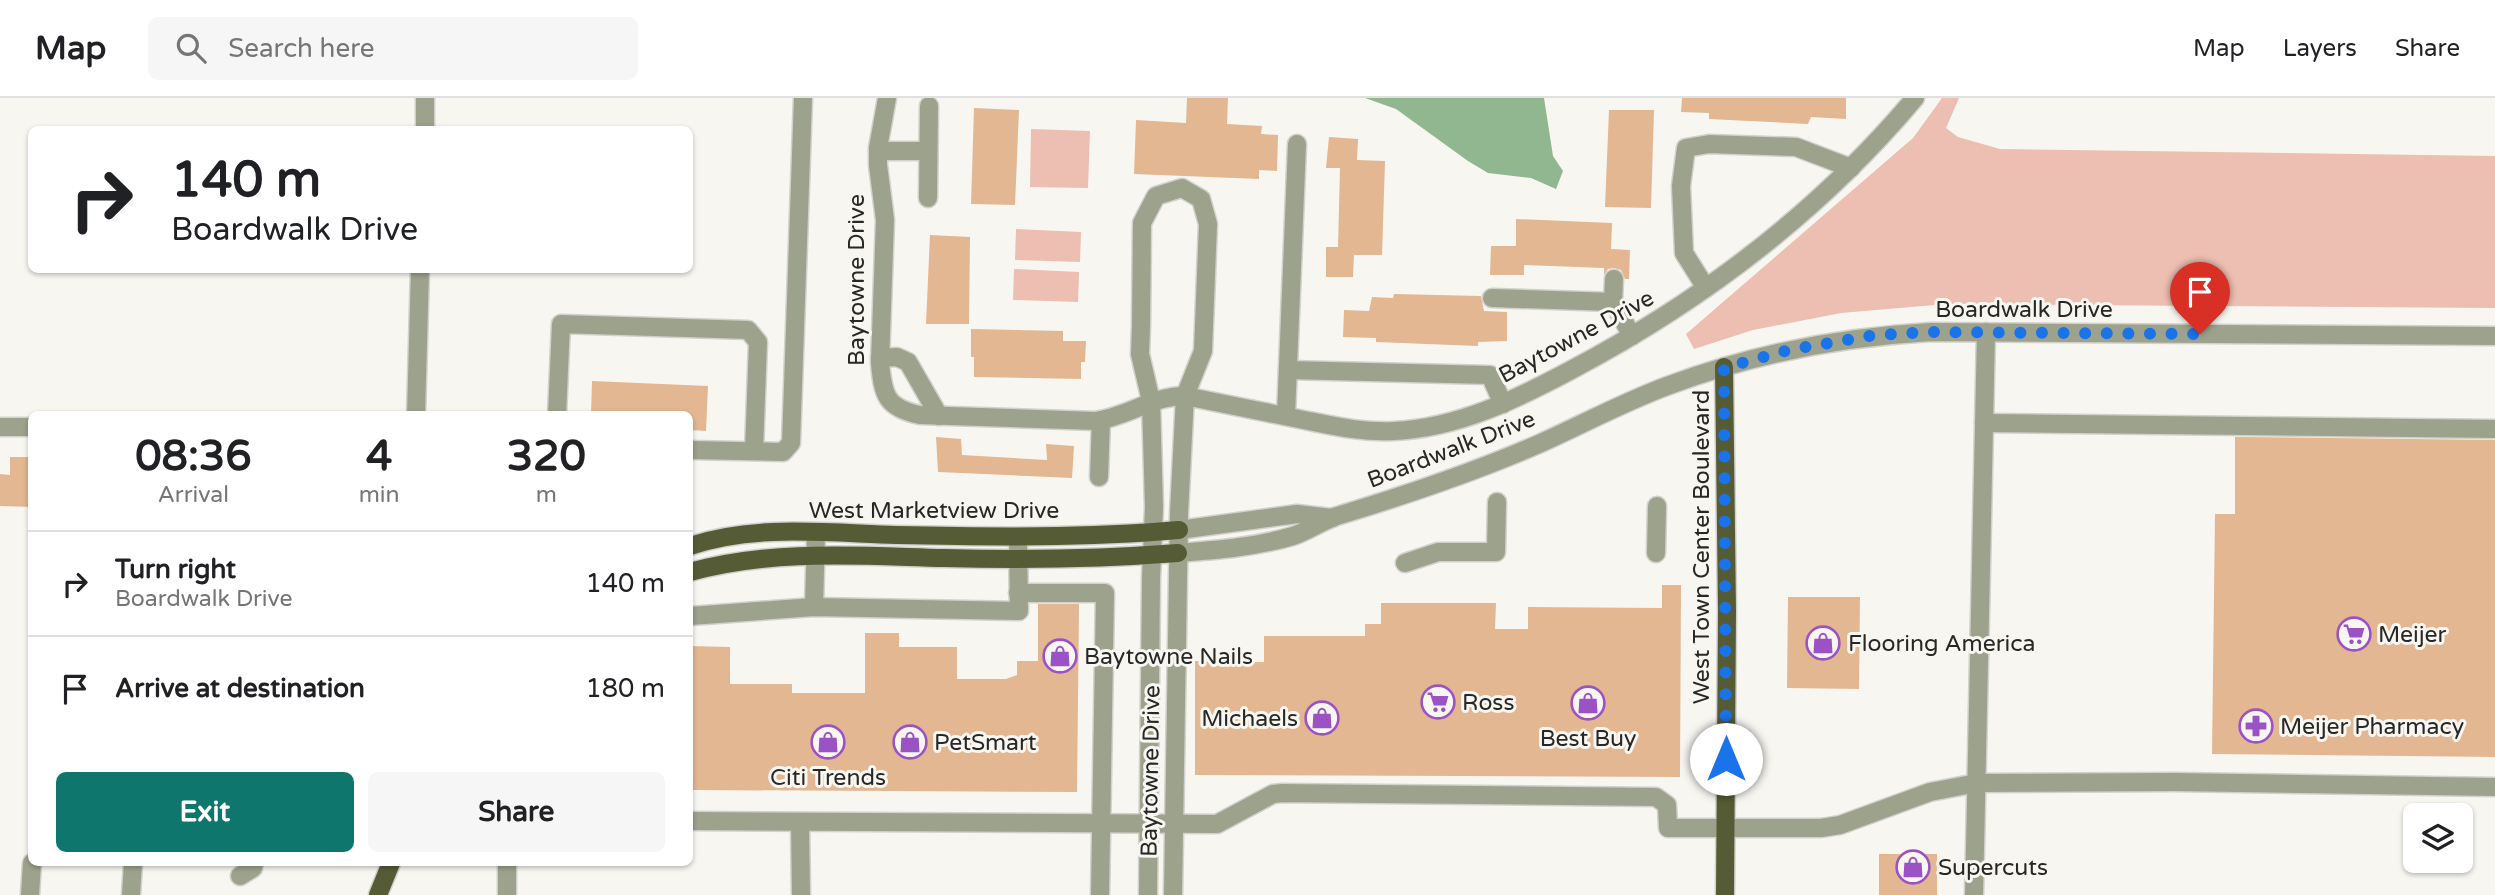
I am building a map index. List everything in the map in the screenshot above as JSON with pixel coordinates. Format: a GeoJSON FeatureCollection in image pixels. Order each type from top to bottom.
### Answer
{"type":"FeatureCollection","features":[{"type":"Feature","properties":{"kind":"main road","name":"West Town Center Boulevard"},"geometry":{"type":"LineString","coordinates":[[1724,368],[1727,611],[1725,895]]}},
{"type":"Feature","properties":{"kind":"main road","name":"West Marketview Drive"},"geometry":{"type":"LineString","coordinates":[[693,545],[752,534],[1018,538],[1179,530]]}},
{"type":"Feature","properties":{"kind":"main road","name":"West Marketview Drive"},"geometry":{"type":"LineString","coordinates":[[693,571],[749,559],[815,555],[1017,560],[1178,553]]}},
{"type":"Feature","properties":{"kind":"main road"},"geometry":{"type":"LineString","coordinates":[[378,895],[390,866]]}},
{"type":"Feature","properties":{"kind":"street"},"geometry":{"type":"LineString","coordinates":[[425,98],[425,126]]}},
{"type":"Feature","properties":{"kind":"street"},"geometry":{"type":"LineString","coordinates":[[693,450],[783,452],[791,443],[803,98]]}},
{"type":"Feature","properties":{"kind":"street","name":"Baytowne Drive"},"geometry":{"type":"LineString","coordinates":[[887,98],[878,151],[886,220],[880,358],[884,390],[895,407],[903,412],[920,415],[1101,420],[1114,418],[1151,401],[1169,396],[1185,396],[1362,430],[1391,431],[1422,429],[1503,404],[1550,382],[1632,336],[1706,288],[1797,218],[1851,168],[1916,98]]}},
{"type":"Feature","properties":{"kind":"street"},"geometry":{"type":"LineString","coordinates":[[928,198],[929,106]]}},
{"type":"Feature","properties":{"kind":"street"},"geometry":{"type":"LineString","coordinates":[[1286,416],[1297,144]]}},
{"type":"Feature","properties":{"kind":"street"},"geometry":{"type":"LineString","coordinates":[[1706,288],[1684,253],[1681,186],[1686,148],[1709,144],[1796,147],[1851,168]]}},
{"type":"Feature","properties":{"kind":"street"},"geometry":{"type":"LineString","coordinates":[[878,151],[928,151]]}},
{"type":"Feature","properties":{"kind":"street"},"geometry":{"type":"LineString","coordinates":[[1151,401],[1140,354],[1142,223],[1156,196],[1182,188],[1201,199],[1208,224],[1203,351],[1185,396]]}},
{"type":"Feature","properties":{"kind":"street"},"geometry":{"type":"LineString","coordinates":[[416,411],[421,273]]}},
{"type":"Feature","properties":{"kind":"street"},"geometry":{"type":"LineString","coordinates":[[1614,279],[1613,302],[1632,336]]}},
{"type":"Feature","properties":{"kind":"street"},"geometry":{"type":"LineString","coordinates":[[1492,298],[1613,302]]}},
{"type":"Feature","properties":{"kind":"street"},"geometry":{"type":"LineString","coordinates":[[557,411],[561,324],[748,330],[758,342],[754,451]]}},
{"type":"Feature","properties":{"kind":"street"},"geometry":{"type":"LineString","coordinates":[[1974,895],[1986,332]]}},
{"type":"Feature","properties":{"kind":"street","name":"Boardwalk Drive"},"geometry":{"type":"LineString","coordinates":[[1178,553],[1232,549],[1296,535],[1332,517],[1404,496],[1474,471],[1654,391],[1789,350],[1875,335],[1986,332],[2495,336]]}},
{"type":"Feature","properties":{"kind":"street"},"geometry":{"type":"LineString","coordinates":[[880,358],[897,357],[908,362],[939,416]]}},
{"type":"Feature","properties":{"kind":"street"},"geometry":{"type":"LineString","coordinates":[[1288,370],[1490,375],[1503,404]]}},
{"type":"Feature","properties":{"kind":"street","name":"Baytowne Drive"},"geometry":{"type":"LineString","coordinates":[[1173,895],[1178,553],[1185,396]]}},
{"type":"Feature","properties":{"kind":"street","name":"Baytowne Drive"},"geometry":{"type":"LineString","coordinates":[[1148,895],[1151,532],[1154,507],[1151,401]]}},
{"type":"Feature","properties":{"kind":"street"},"geometry":{"type":"LineString","coordinates":[[1099,477],[1101,420]]}},
{"type":"Feature","properties":{"kind":"street"},"geometry":{"type":"LineString","coordinates":[[1984,423],[2495,429]]}},
{"type":"Feature","properties":{"kind":"street"},"geometry":{"type":"LineString","coordinates":[[0,426],[28,427]]}},
{"type":"Feature","properties":{"kind":"street"},"geometry":{"type":"LineString","coordinates":[[1405,563],[1438,552],[1496,552],[1497,502]]}},
{"type":"Feature","properties":{"kind":"street"},"geometry":{"type":"LineString","coordinates":[[1656,553],[1657,506]]}},
{"type":"Feature","properties":{"kind":"street","name":"Boardwalk Drive"},"geometry":{"type":"LineString","coordinates":[[1179,530],[1297,514],[1332,517]]}},
{"type":"Feature","properties":{"kind":"street"},"geometry":{"type":"LineString","coordinates":[[814,607],[816,533]]}},
{"type":"Feature","properties":{"kind":"street"},"geometry":{"type":"LineString","coordinates":[[693,616],[814,607],[1019,611],[1018,538]]}},
{"type":"Feature","properties":{"kind":"street"},"geometry":{"type":"LineString","coordinates":[[1018,593],[1105,593],[1100,895]]}},
{"type":"Feature","properties":{"kind":"street"},"geometry":{"type":"LineString","coordinates":[[1150,714],[1176,714]]}},
{"type":"Feature","properties":{"kind":"street"},"geometry":{"type":"LineString","coordinates":[[693,821],[1217,824],[1273,794],[1338,793],[1656,797],[1667,805],[1668,828],[1821,828],[1840,825],[1930,792],[1978,783],[2174,782],[2495,787]]}},
{"type":"Feature","properties":{"kind":"street"},"geometry":{"type":"LineString","coordinates":[[800,822],[801,895]]}},
{"type":"Feature","properties":{"kind":"street"},"geometry":{"type":"LineString","coordinates":[[30,895],[32,866]]}},
{"type":"Feature","properties":{"kind":"street"},"geometry":{"type":"LineString","coordinates":[[131,895],[133,866]]}},
{"type":"Feature","properties":{"kind":"street"},"geometry":{"type":"LineString","coordinates":[[240,876],[253,866]]}},
{"type":"Feature","properties":{"kind":"street"},"geometry":{"type":"LineString","coordinates":[[507,895],[508,866]]}},
{"type":"Feature","properties":{"kind":"shaded area"},"geometry":{"type":"Polygon","coordinates":[[[1365,98],[1544,98],[1553,156],[1563,171],[1556,189],[1531,178],[1488,173],[1396,109],[1365,98]]]}},
{"type":"Feature","properties":{"kind":"shaded area"},"geometry":{"type":"Polygon","coordinates":[[[1942,98],[1959,98],[1946,128],[1958,137],[2000,149],[2495,156],[2495,308],[1946,304],[1841,313],[1753,330],[1694,349],[1686,334],[1913,138],[1942,98]]]}},
{"type":"Feature","properties":{"kind":"shaded area"},"geometry":{"type":"Polygon","coordinates":[[[1031,129],[1090,131],[1088,188],[1030,187],[1031,129]]]}},
{"type":"Feature","properties":{"kind":"shaded area"},"geometry":{"type":"Polygon","coordinates":[[[1016,229],[1081,232],[1080,262],[1015,260],[1016,229]]]}},
{"type":"Feature","properties":{"kind":"shaded area"},"geometry":{"type":"Polygon","coordinates":[[[1014,269],[1079,272],[1078,302],[1013,300],[1014,269]]]}},
{"type":"Feature","properties":{"kind":"building"},"geometry":{"type":"Polygon","coordinates":[[[1187,98],[1228,98],[1227,124],[1262,126],[1261,134],[1278,135],[1277,171],[1259,170],[1259,179],[1134,174],[1136,120],[1186,123],[1187,98]]]}},
{"type":"Feature","properties":{"kind":"building"},"geometry":{"type":"Polygon","coordinates":[[[1682,98],[1846,98],[1846,119],[1811,117],[1808,124],[1709,119],[1709,113],[1681,112],[1682,98]]]}},
{"type":"Feature","properties":{"kind":"building"},"geometry":{"type":"Polygon","coordinates":[[[974,108],[1019,110],[1015,205],[971,204],[974,108]]]}},
{"type":"Feature","properties":{"kind":"building"},"geometry":{"type":"Polygon","coordinates":[[[1609,110],[1654,110],[1651,208],[1605,207],[1609,110]]]}},
{"type":"Feature","properties":{"kind":"building"},"geometry":{"type":"Polygon","coordinates":[[[1329,137],[1358,139],[1357,160],[1385,161],[1382,255],[1354,255],[1353,277],[1326,277],[1326,247],[1338,247],[1340,168],[1326,168],[1329,137]]]}},
{"type":"Feature","properties":{"kind":"building"},"geometry":{"type":"Polygon","coordinates":[[[1516,219],[1612,223],[1611,249],[1630,250],[1629,279],[1625,279],[1621,270],[1614,268],[1608,269],[1604,275],[1604,268],[1524,265],[1524,275],[1490,275],[1491,246],[1516,246],[1516,219]]]}},
{"type":"Feature","properties":{"kind":"building"},"geometry":{"type":"Polygon","coordinates":[[[930,235],[970,237],[969,324],[926,324],[930,235]]]}},
{"type":"Feature","properties":{"kind":"building"},"geometry":{"type":"Polygon","coordinates":[[[1394,294],[1481,296],[1484,311],[1507,312],[1507,341],[1478,342],[1478,346],[1376,342],[1376,338],[1343,337],[1344,310],[1369,311],[1372,297],[1393,298],[1394,294]]]}},
{"type":"Feature","properties":{"kind":"building"},"geometry":{"type":"Polygon","coordinates":[[[971,329],[1063,331],[1063,341],[1086,341],[1085,362],[1081,362],[1081,379],[974,377],[971,329]]]}},
{"type":"Feature","properties":{"kind":"building"},"geometry":{"type":"Polygon","coordinates":[[[592,381],[708,386],[706,431],[693,430],[693,411],[591,411],[592,381]]]}},
{"type":"Feature","properties":{"kind":"building"},"geometry":{"type":"Polygon","coordinates":[[[936,437],[961,439],[962,455],[1047,460],[1046,444],[1074,446],[1072,478],[938,472],[936,437]]]}},
{"type":"Feature","properties":{"kind":"building","name":"Meijer"},"geometry":{"type":"Polygon","coordinates":[[[2235,437],[2495,440],[2495,757],[2212,754],[2215,514],[2235,514],[2235,437]]]}},
{"type":"Feature","properties":{"kind":"building"},"geometry":{"type":"Polygon","coordinates":[[[10,457],[28,457],[28,507],[0,506],[0,474],[10,475],[10,457]]]}},
{"type":"Feature","properties":{"kind":"building"},"geometry":{"type":"Polygon","coordinates":[[[1662,585],[1681,585],[1680,777],[1195,775],[1195,661],[1264,662],[1264,636],[1365,636],[1365,624],[1381,624],[1381,603],[1496,603],[1495,629],[1528,629],[1528,607],[1662,608],[1662,585]]]}},
{"type":"Feature","properties":{"kind":"building","name":"Flooring America"},"geometry":{"type":"Polygon","coordinates":[[[1788,597],[1860,597],[1859,689],[1787,688],[1788,597]]]}},
{"type":"Feature","properties":{"kind":"building"},"geometry":{"type":"Polygon","coordinates":[[[1038,604],[1079,604],[1077,792],[693,790],[693,646],[730,647],[730,684],[792,684],[792,693],[865,693],[865,633],[899,633],[899,647],[957,647],[957,679],[1006,679],[1017,675],[1017,661],[1038,661],[1038,604]]]}},
{"type":"Feature","properties":{"kind":"building"},"geometry":{"type":"Polygon","coordinates":[[[1879,854],[1937,854],[1937,895],[1879,895],[1879,854]]]}},
{"type":"Feature","properties":{"kind":"place","name":"Meijer"},"geometry":{"type":"Point","coordinates":[2354,634]}},
{"type":"Feature","properties":{"kind":"place","name":"Flooring America"},"geometry":{"type":"Point","coordinates":[1823,643]}},
{"type":"Feature","properties":{"kind":"place","name":"Baytowne Nails"},"geometry":{"type":"Point","coordinates":[1060,656]}},
{"type":"Feature","properties":{"kind":"place","name":"Ross"},"geometry":{"type":"Point","coordinates":[1438,702]}},
{"type":"Feature","properties":{"kind":"place","name":"Best Buy"},"geometry":{"type":"Point","coordinates":[1588,703]}},
{"type":"Feature","properties":{"kind":"place","name":"Michaels"},"geometry":{"type":"Point","coordinates":[1322,718]}},
{"type":"Feature","properties":{"kind":"place","name":"Meijer Pharmacy"},"geometry":{"type":"Point","coordinates":[2256,726]}},
{"type":"Feature","properties":{"kind":"place","name":"Citi Trends"},"geometry":{"type":"Point","coordinates":[828,742]}},
{"type":"Feature","properties":{"kind":"place","name":"PetSmart"},"geometry":{"type":"Point","coordinates":[910,742]}},
{"type":"Feature","properties":{"kind":"place","name":"Supercuts"},"geometry":{"type":"Point","coordinates":[1913,867]}},
{"type":"Feature","properties":{"kind":"route"},"geometry":{"type":"LineString","coordinates":[[1726,759],[1724,368],[1789,350],[1875,335],[1931,332],[2200,334]]}}]}
